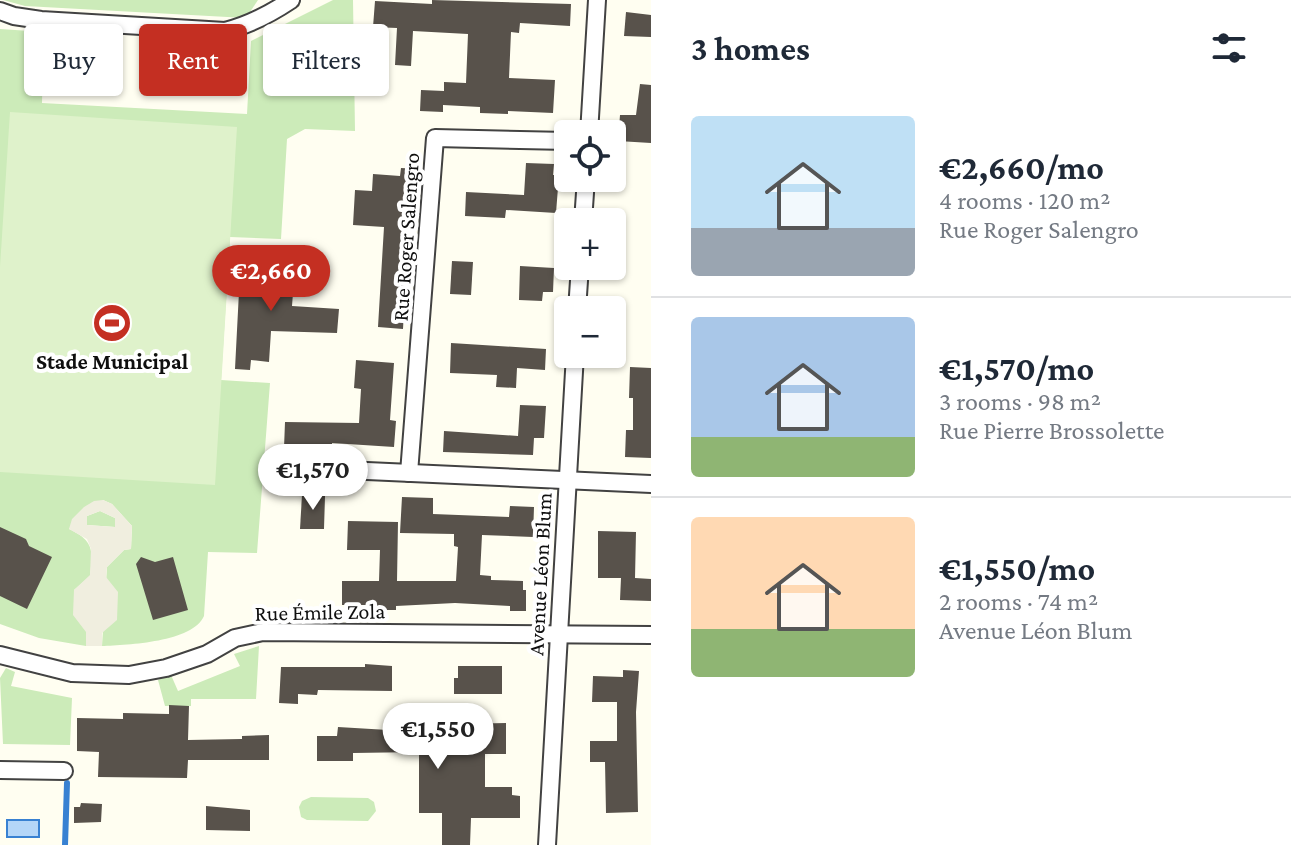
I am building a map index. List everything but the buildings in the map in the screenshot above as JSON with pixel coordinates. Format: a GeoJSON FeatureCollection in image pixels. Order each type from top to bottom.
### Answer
{"type":"FeatureCollection","features":[{"type":"Feature","properties":{"kind":"street"},"geometry":{"type":"LineString","coordinates":[[0,11],[41,20],[225,31],[269,14],[291,0]]}},
{"type":"Feature","properties":{"kind":"street"},"geometry":{"type":"LineString","coordinates":[[590,120],[597,0]]}},
{"type":"Feature","properties":{"kind":"street","name":"Rue Roger Salengro"},"geometry":{"type":"LineString","coordinates":[[409,473],[435,138],[554,141]]}},
{"type":"Feature","properties":{"kind":"street","name":"Avenue Léon Blum"},"geometry":{"type":"LineString","coordinates":[[547,845],[574,368]]}},
{"type":"Feature","properties":{"kind":"street"},"geometry":{"type":"LineString","coordinates":[[345,470],[651,484]]}},
{"type":"Feature","properties":{"kind":"street","name":"Rue Émile Zola"},"geometry":{"type":"LineString","coordinates":[[0,655],[72,673],[129,675],[166,668],[207,654],[235,638],[263,632],[651,635]]}},
{"type":"Feature","properties":{"kind":"street"},"geometry":{"type":"LineString","coordinates":[[0,770],[64,771]]}},
{"type":"Feature","properties":{"kind":"green space"},"geometry":{"type":"Polygon","coordinates":[[[3,0],[258,0],[246,18],[25,6],[3,0]]]}},
{"type":"Feature","properties":{"kind":"green space"},"geometry":{"type":"Polygon","coordinates":[[[333,0],[353,0],[353,24],[285,24],[333,0]]]}},
{"type":"Feature","properties":{"kind":"green space"},"geometry":{"type":"Polygon","coordinates":[[[0,29],[24,31],[24,96],[42,96],[42,103],[247,114],[251,41],[263,35],[263,96],[354,96],[355,131],[305,129],[287,139],[281,239],[230,237],[221,380],[270,383],[257,553],[208,552],[204,616],[198,625],[187,632],[159,640],[102,646],[107,567],[124,550],[131,549],[132,526],[112,504],[103,500],[69,529],[87,542],[91,553],[90,576],[74,590],[87,632],[86,646],[39,638],[0,624],[0,29]]]}},
{"type":"Feature","properties":{"kind":"green space","name":"Stade Municipal"},"geometry":{"type":"Polygon","coordinates":[[[10,112],[237,127],[215,485],[0,472],[0,267],[10,112]]]}},
{"type":"Feature","properties":{"kind":"green space"},"geometry":{"type":"Polygon","coordinates":[[[100,511],[115,518],[115,527],[87,525],[87,516],[100,511]]]}},
{"type":"Feature","properties":{"kind":"green space"},"geometry":{"type":"Polygon","coordinates":[[[259,646],[256,699],[191,699],[191,706],[165,706],[158,680],[171,675],[178,691],[240,666],[234,654],[259,646]]]}},
{"type":"Feature","properties":{"kind":"green space"},"geometry":{"type":"Polygon","coordinates":[[[6,668],[15,672],[11,686],[72,698],[70,745],[3,744],[0,678],[6,668]]]}},
{"type":"Feature","properties":{"kind":"green space"},"geometry":{"type":"Polygon","coordinates":[[[311,797],[368,798],[374,802],[376,811],[368,821],[307,820],[301,817],[299,807],[302,801],[311,797]]]}},
{"type":"Feature","properties":{"kind":"shaded area"},"geometry":{"type":"Polygon","coordinates":[[[103,500],[112,504],[132,526],[131,549],[124,550],[107,567],[106,577],[118,592],[117,620],[102,633],[102,646],[86,646],[86,632],[73,615],[74,590],[90,575],[91,549],[87,539],[69,529],[72,519],[94,501],[103,500]],[[100,511],[87,516],[87,525],[115,527],[115,518],[100,511]]]}},
{"type":"Feature","properties":{"kind":"water"},"geometry":{"type":"Polygon","coordinates":[[[7,820],[39,820],[39,837],[7,837],[7,820]]]}},
{"type":"Feature","properties":{"kind":"waterway"},"geometry":{"type":"LineString","coordinates":[[65,845],[67,783]]}},
{"type":"Feature","properties":{"kind":"place","name":"Stade Municipal"},"geometry":{"type":"Point","coordinates":[112,323]}}]}
